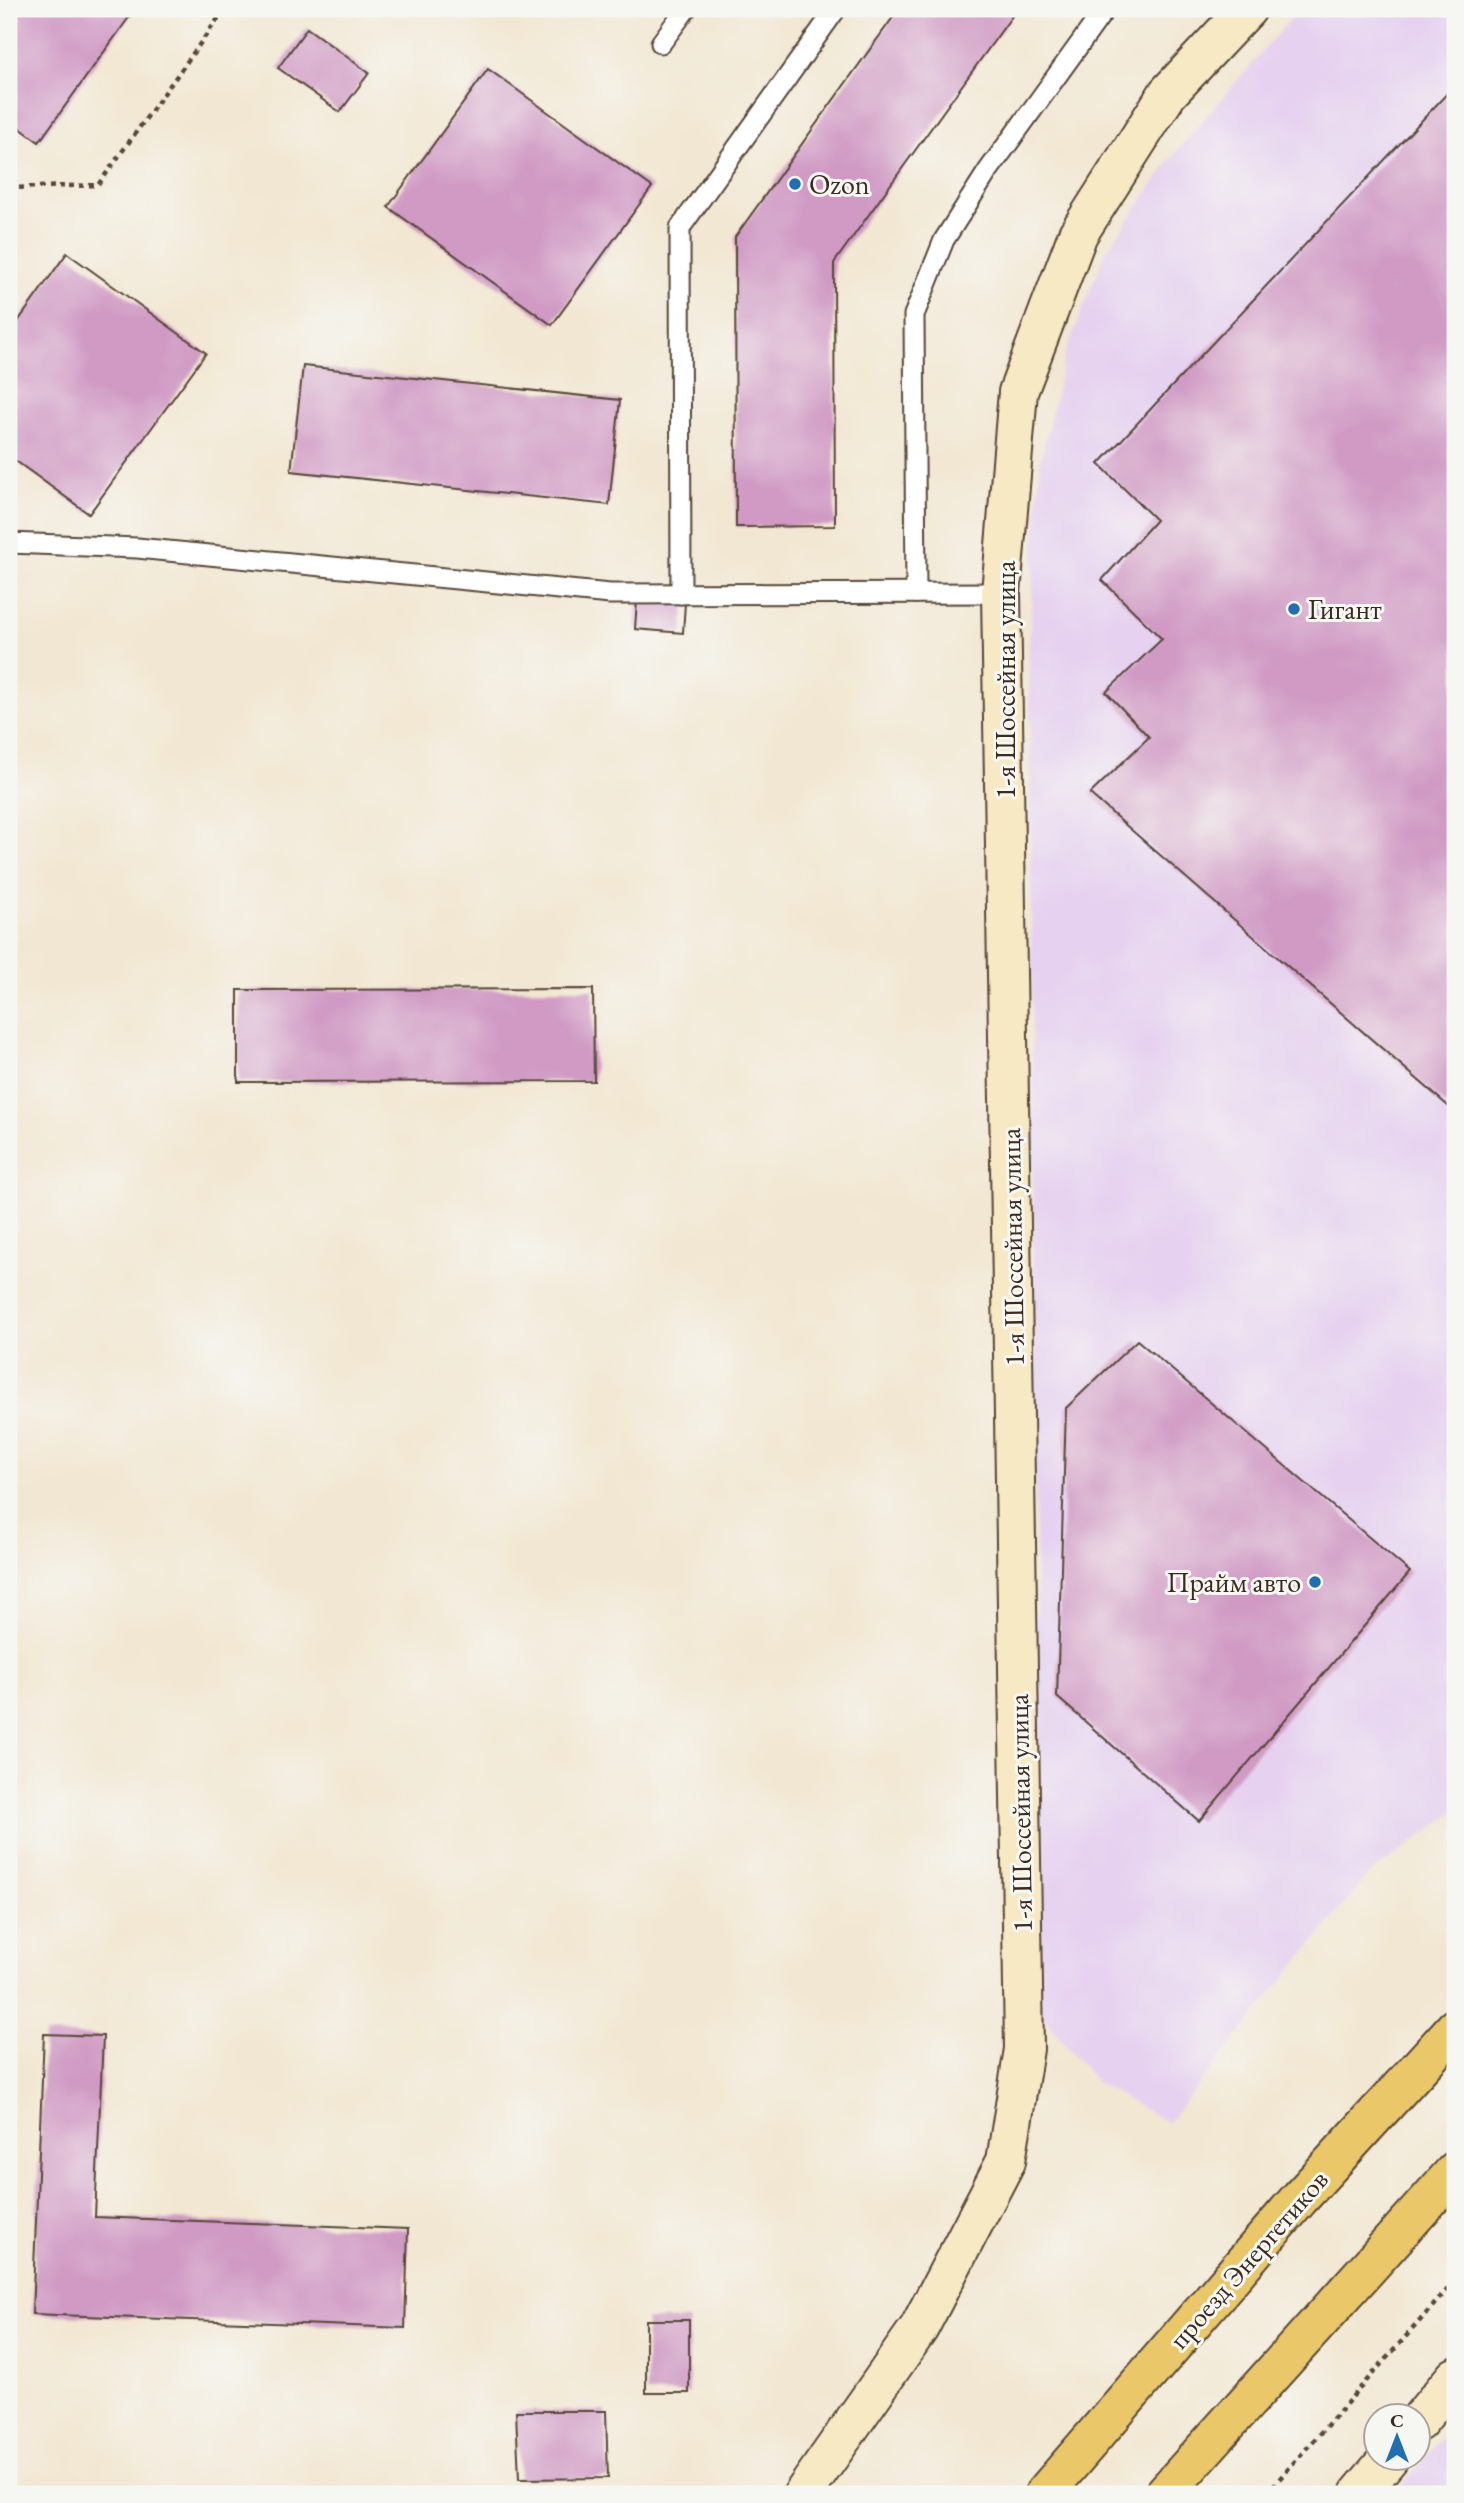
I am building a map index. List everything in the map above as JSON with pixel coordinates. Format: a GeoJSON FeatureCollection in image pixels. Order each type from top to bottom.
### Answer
{"type":"FeatureCollection","features":[{"type":"Feature","properties":{"kind":"main road","name":"1-я Шоссейная улица"},"geometry":{"type":"LineString","coordinates":[[803,2494],[919,2328],[1006,2161],[1024,2049],[1001,593],[1018,392],[1078,234],[1168,93],[1247,9]]}},
{"type":"Feature","properties":{"kind":"main road","name":"проезд Энергетиков"},"geometry":{"type":"LineString","coordinates":[[1044,2494],[1299,2199],[1455,2028]]}},
{"type":"Feature","properties":{"kind":"main road"},"geometry":{"type":"LineString","coordinates":[[1164,2494],[1455,2171]]}},
{"type":"Feature","properties":{"kind":"main road"},"geometry":{"type":"LineString","coordinates":[[1432,2406],[1455,2378]]}},
{"type":"Feature","properties":{"kind":"main road"},"geometry":{"type":"LineString","coordinates":[[1359,2494],[1377,2472]]}},
{"type":"Feature","properties":{"kind":"lane"},"geometry":{"type":"LineString","coordinates":[[662,43],[686,9]]}},
{"type":"Feature","properties":{"kind":"lane"},"geometry":{"type":"LineString","coordinates":[[681,594],[680,228],[836,9]]}},
{"type":"Feature","properties":{"kind":"lane"},"geometry":{"type":"LineString","coordinates":[[916,593],[914,315],[944,240],[988,171],[1105,9]]}},
{"type":"Feature","properties":{"kind":"lane"},"geometry":{"type":"LineString","coordinates":[[9,543],[137,548],[610,594],[1001,593]]}},
{"type":"Feature","properties":{"kind":"path"},"geometry":{"type":"LineString","coordinates":[[9,188],[98,185],[225,9]]}},
{"type":"Feature","properties":{"kind":"path"},"geometry":{"type":"LineString","coordinates":[[1266,2494],[1455,2281]]}},
{"type":"Feature","properties":{"kind":"shaded area"},"geometry":{"type":"Polygon","coordinates":[[[1299,9],[1455,9],[1455,1812],[1368,1875],[1168,2123],[1096,2082],[1039,2012],[1029,643],[1040,463],[1065,354],[1106,251],[1177,151],[1299,9]]]}},
{"type":"Feature","properties":{"kind":"shaded area"},"geometry":{"type":"Polygon","coordinates":[[[1455,2422],[1455,2494],[1394,2494],[1413,2472],[1432,2472],[1432,2449],[1455,2422]]]}},
{"type":"Feature","properties":{"kind":"building"},"geometry":{"type":"Polygon","coordinates":[[[9,9],[135,9],[39,142],[9,120],[9,9]]]}},
{"type":"Feature","properties":{"kind":"building"},"geometry":{"type":"Polygon","coordinates":[[[899,9],[1017,9],[834,263],[835,526],[736,527],[735,237],[899,9]]]}},
{"type":"Feature","properties":{"kind":"building"},"geometry":{"type":"Polygon","coordinates":[[[307,28],[369,73],[340,112],[278,68],[307,28]]]}},
{"type":"Feature","properties":{"kind":"building"},"geometry":{"type":"Polygon","coordinates":[[[488,69],[652,187],[552,325],[388,207],[488,69]]]}},
{"type":"Feature","properties":{"kind":"building","name":"Гигант"},"geometry":{"type":"Polygon","coordinates":[[[1455,85],[1455,1112],[1090,794],[1149,737],[1106,692],[1162,639],[1102,580],[1156,520],[1099,464],[1455,85]]]}},
{"type":"Feature","properties":{"kind":"building"},"geometry":{"type":"Polygon","coordinates":[[[67,253],[206,353],[89,514],[9,456],[9,334],[67,253]]]}},
{"type":"Feature","properties":{"kind":"building"},"geometry":{"type":"Polygon","coordinates":[[[303,366],[620,400],[609,505],[291,471],[303,366]]]}},
{"type":"Feature","properties":{"kind":"building"},"geometry":{"type":"Polygon","coordinates":[[[637,600],[685,603],[683,633],[635,629],[637,600]]]}},
{"type":"Feature","properties":{"kind":"building"},"geometry":{"type":"Polygon","coordinates":[[[593,989],[594,1081],[238,1082],[238,990],[593,989]]]}},
{"type":"Feature","properties":{"kind":"building"},"geometry":{"type":"Polygon","coordinates":[[[1137,1340],[1410,1572],[1199,1821],[1057,1697],[1066,1408],[1137,1340]]]}},
{"type":"Feature","properties":{"kind":"building"},"geometry":{"type":"Polygon","coordinates":[[[44,2034],[103,2036],[95,2217],[408,2229],[405,2328],[32,2314],[44,2034]]]}},
{"type":"Feature","properties":{"kind":"building"},"geometry":{"type":"Polygon","coordinates":[[[646,2320],[689,2320],[689,2393],[646,2393],[646,2320]]]}},
{"type":"Feature","properties":{"kind":"building"},"geometry":{"type":"Polygon","coordinates":[[[516,2411],[606,2411],[608,2478],[519,2479],[516,2411]]]}},
{"type":"Feature","properties":{"kind":"place","name":"Ozon"},"geometry":{"type":"Point","coordinates":[795,184]}},
{"type":"Feature","properties":{"kind":"place","name":"Гигант"},"geometry":{"type":"Point","coordinates":[1294,609]}},
{"type":"Feature","properties":{"kind":"place","name":"Прайм авто"},"geometry":{"type":"Point","coordinates":[1315,1582]}}]}
